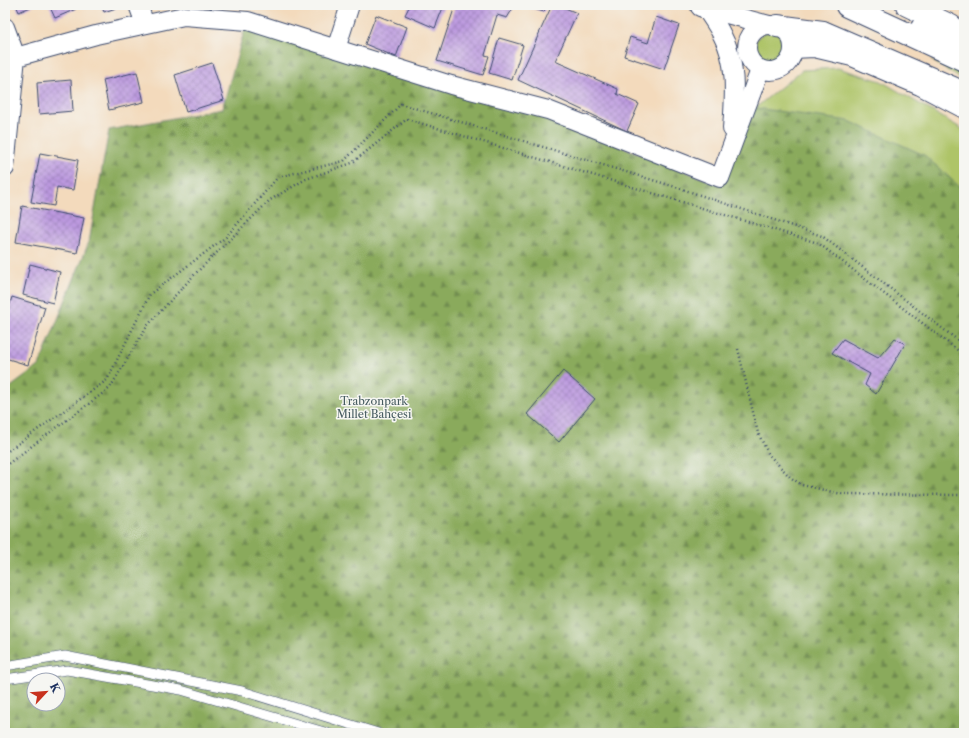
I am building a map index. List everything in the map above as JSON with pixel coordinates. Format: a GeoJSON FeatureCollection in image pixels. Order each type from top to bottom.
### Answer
{"type":"FeatureCollection","features":[{"type":"Feature","properties":{"kind":"highway"},"geometry":{"type":"LineString","coordinates":[[846,5],[964,41]]}},
{"type":"Feature","properties":{"kind":"highway"},"geometry":{"type":"LineString","coordinates":[[846,5],[964,60]]}},
{"type":"Feature","properties":{"kind":"highway"},"geometry":{"type":"LineString","coordinates":[[907,5],[964,32]]}},
{"type":"Feature","properties":{"kind":"highway"},"geometry":{"type":"LineString","coordinates":[[773,25],[823,32],[954,88],[964,94]]}},
{"type":"Feature","properties":{"kind":"street"},"geometry":{"type":"LineString","coordinates":[[138,5],[146,24]]}},
{"type":"Feature","properties":{"kind":"street"},"geometry":{"type":"LineString","coordinates":[[336,48],[350,5]]}},
{"type":"Feature","properties":{"kind":"street"},"geometry":{"type":"LineString","coordinates":[[701,7],[723,36],[733,65],[734,96],[731,147]]}},
{"type":"Feature","properties":{"kind":"street"},"geometry":{"type":"LineString","coordinates":[[701,7],[773,25],[789,35],[793,49],[792,56],[782,68],[775,71],[755,64],[701,7]]}},
{"type":"Feature","properties":{"kind":"street"},"geometry":{"type":"LineString","coordinates":[[10,58],[96,35],[184,16],[248,20],[451,85],[548,110],[720,178],[731,147],[755,64],[747,43],[750,36],[758,28],[773,25]]}},
{"type":"Feature","properties":{"kind":"street"},"geometry":{"type":"LineString","coordinates":[[5,27],[10,58],[5,168]]}},
{"type":"Feature","properties":{"kind":"street"},"geometry":{"type":"LineString","coordinates":[[793,49],[814,48],[852,57],[920,86],[964,109]]}},
{"type":"Feature","properties":{"kind":"lane"},"geometry":{"type":"LineString","coordinates":[[5,666],[65,656],[242,691],[378,733]]}},
{"type":"Feature","properties":{"kind":"lane"},"geometry":{"type":"LineString","coordinates":[[5,679],[67,670],[181,690],[328,733]]}},
{"type":"Feature","properties":{"kind":"path"},"geometry":{"type":"LineString","coordinates":[[5,452],[107,380],[150,294],[226,237],[278,177],[344,161],[401,104],[679,188],[822,236],[964,345]]}},
{"type":"Feature","properties":{"kind":"path"},"geometry":{"type":"LineString","coordinates":[[5,466],[110,388],[147,326],[194,274],[270,200],[306,179],[352,163],[407,119],[818,243],[964,355]]}},
{"type":"Feature","properties":{"kind":"path"},"geometry":{"type":"LineString","coordinates":[[738,349],[758,433],[769,455],[790,477],[802,485],[842,494],[964,495]]}},
{"type":"Feature","properties":{"kind":"green space","name":"Trabzonpark Millet Bahçesi"},"geometry":{"type":"Polygon","coordinates":[[[245,28],[527,110],[720,185],[755,108],[849,121],[924,155],[964,191],[964,733],[5,733],[5,391],[39,366],[89,242],[109,130],[222,109],[245,28]]]}},
{"type":"Feature","properties":{"kind":"green space"},"geometry":{"type":"Polygon","coordinates":[[[768,31],[774,31],[784,38],[787,47],[786,53],[780,60],[774,63],[768,63],[758,56],[755,50],[755,44],[762,34],[768,31]]]}},
{"type":"Feature","properties":{"kind":"green space"},"geometry":{"type":"Polygon","coordinates":[[[931,60],[964,74],[964,81],[931,60]]]}},
{"type":"Feature","properties":{"kind":"green space"},"geometry":{"type":"Polygon","coordinates":[[[838,68],[881,81],[964,130],[964,191],[924,155],[755,108],[802,70],[838,68]]]}},
{"type":"Feature","properties":{"kind":"building"},"geometry":{"type":"Polygon","coordinates":[[[16,5],[35,5],[19,12],[16,5]]]}},
{"type":"Feature","properties":{"kind":"building"},"geometry":{"type":"Polygon","coordinates":[[[49,5],[74,5],[76,9],[55,18],[49,5]]]}},
{"type":"Feature","properties":{"kind":"building"},"geometry":{"type":"Polygon","coordinates":[[[101,5],[125,5],[104,12],[101,5]]]}},
{"type":"Feature","properties":{"kind":"building"},"geometry":{"type":"Polygon","coordinates":[[[410,5],[444,5],[435,28],[405,15],[410,5]]]}},
{"type":"Feature","properties":{"kind":"building"},"geometry":{"type":"Polygon","coordinates":[[[453,5],[515,5],[507,18],[497,15],[485,55],[489,56],[483,75],[437,61],[454,9],[452,8],[453,5]]]}},
{"type":"Feature","properties":{"kind":"building"},"geometry":{"type":"Polygon","coordinates":[[[521,5],[546,5],[544,12],[521,5]]]}},
{"type":"Feature","properties":{"kind":"building"},"geometry":{"type":"Polygon","coordinates":[[[552,5],[558,5],[577,13],[555,61],[618,89],[617,94],[639,104],[627,131],[518,80],[552,5]]]}},
{"type":"Feature","properties":{"kind":"building"},"geometry":{"type":"Polygon","coordinates":[[[376,15],[407,27],[396,57],[365,44],[376,15]]]}},
{"type":"Feature","properties":{"kind":"building"},"geometry":{"type":"Polygon","coordinates":[[[656,17],[679,25],[664,69],[624,56],[630,37],[648,43],[656,17]]]}},
{"type":"Feature","properties":{"kind":"building"},"geometry":{"type":"Polygon","coordinates":[[[499,38],[523,45],[512,80],[489,73],[499,38]]]}},
{"type":"Feature","properties":{"kind":"building"},"geometry":{"type":"Polygon","coordinates":[[[212,63],[224,100],[186,112],[175,75],[212,63]]]}},
{"type":"Feature","properties":{"kind":"building"},"geometry":{"type":"Polygon","coordinates":[[[137,72],[144,102],[109,110],[103,80],[137,72]]]}},
{"type":"Feature","properties":{"kind":"building"},"geometry":{"type":"Polygon","coordinates":[[[71,80],[73,111],[39,114],[37,83],[71,80]]]}},
{"type":"Feature","properties":{"kind":"building"},"geometry":{"type":"Polygon","coordinates":[[[40,153],[78,160],[73,190],[57,187],[54,206],[31,202],[40,153]]]}},
{"type":"Feature","properties":{"kind":"building"},"geometry":{"type":"Polygon","coordinates":[[[22,206],[84,218],[77,253],[16,242],[22,206]]]}},
{"type":"Feature","properties":{"kind":"building"},"geometry":{"type":"Polygon","coordinates":[[[30,264],[60,272],[53,303],[23,295],[30,264]]]}},
{"type":"Feature","properties":{"kind":"building"},"geometry":{"type":"Polygon","coordinates":[[[12,297],[45,307],[28,365],[5,358],[5,321],[12,297]]]}},
{"type":"Feature","properties":{"kind":"building"},"geometry":{"type":"Polygon","coordinates":[[[895,338],[905,344],[876,394],[865,385],[870,374],[832,353],[843,339],[878,358],[895,338]]]}},
{"type":"Feature","properties":{"kind":"building"},"geometry":{"type":"Polygon","coordinates":[[[563,371],[595,399],[559,442],[527,414],[563,371]]]}}]}
